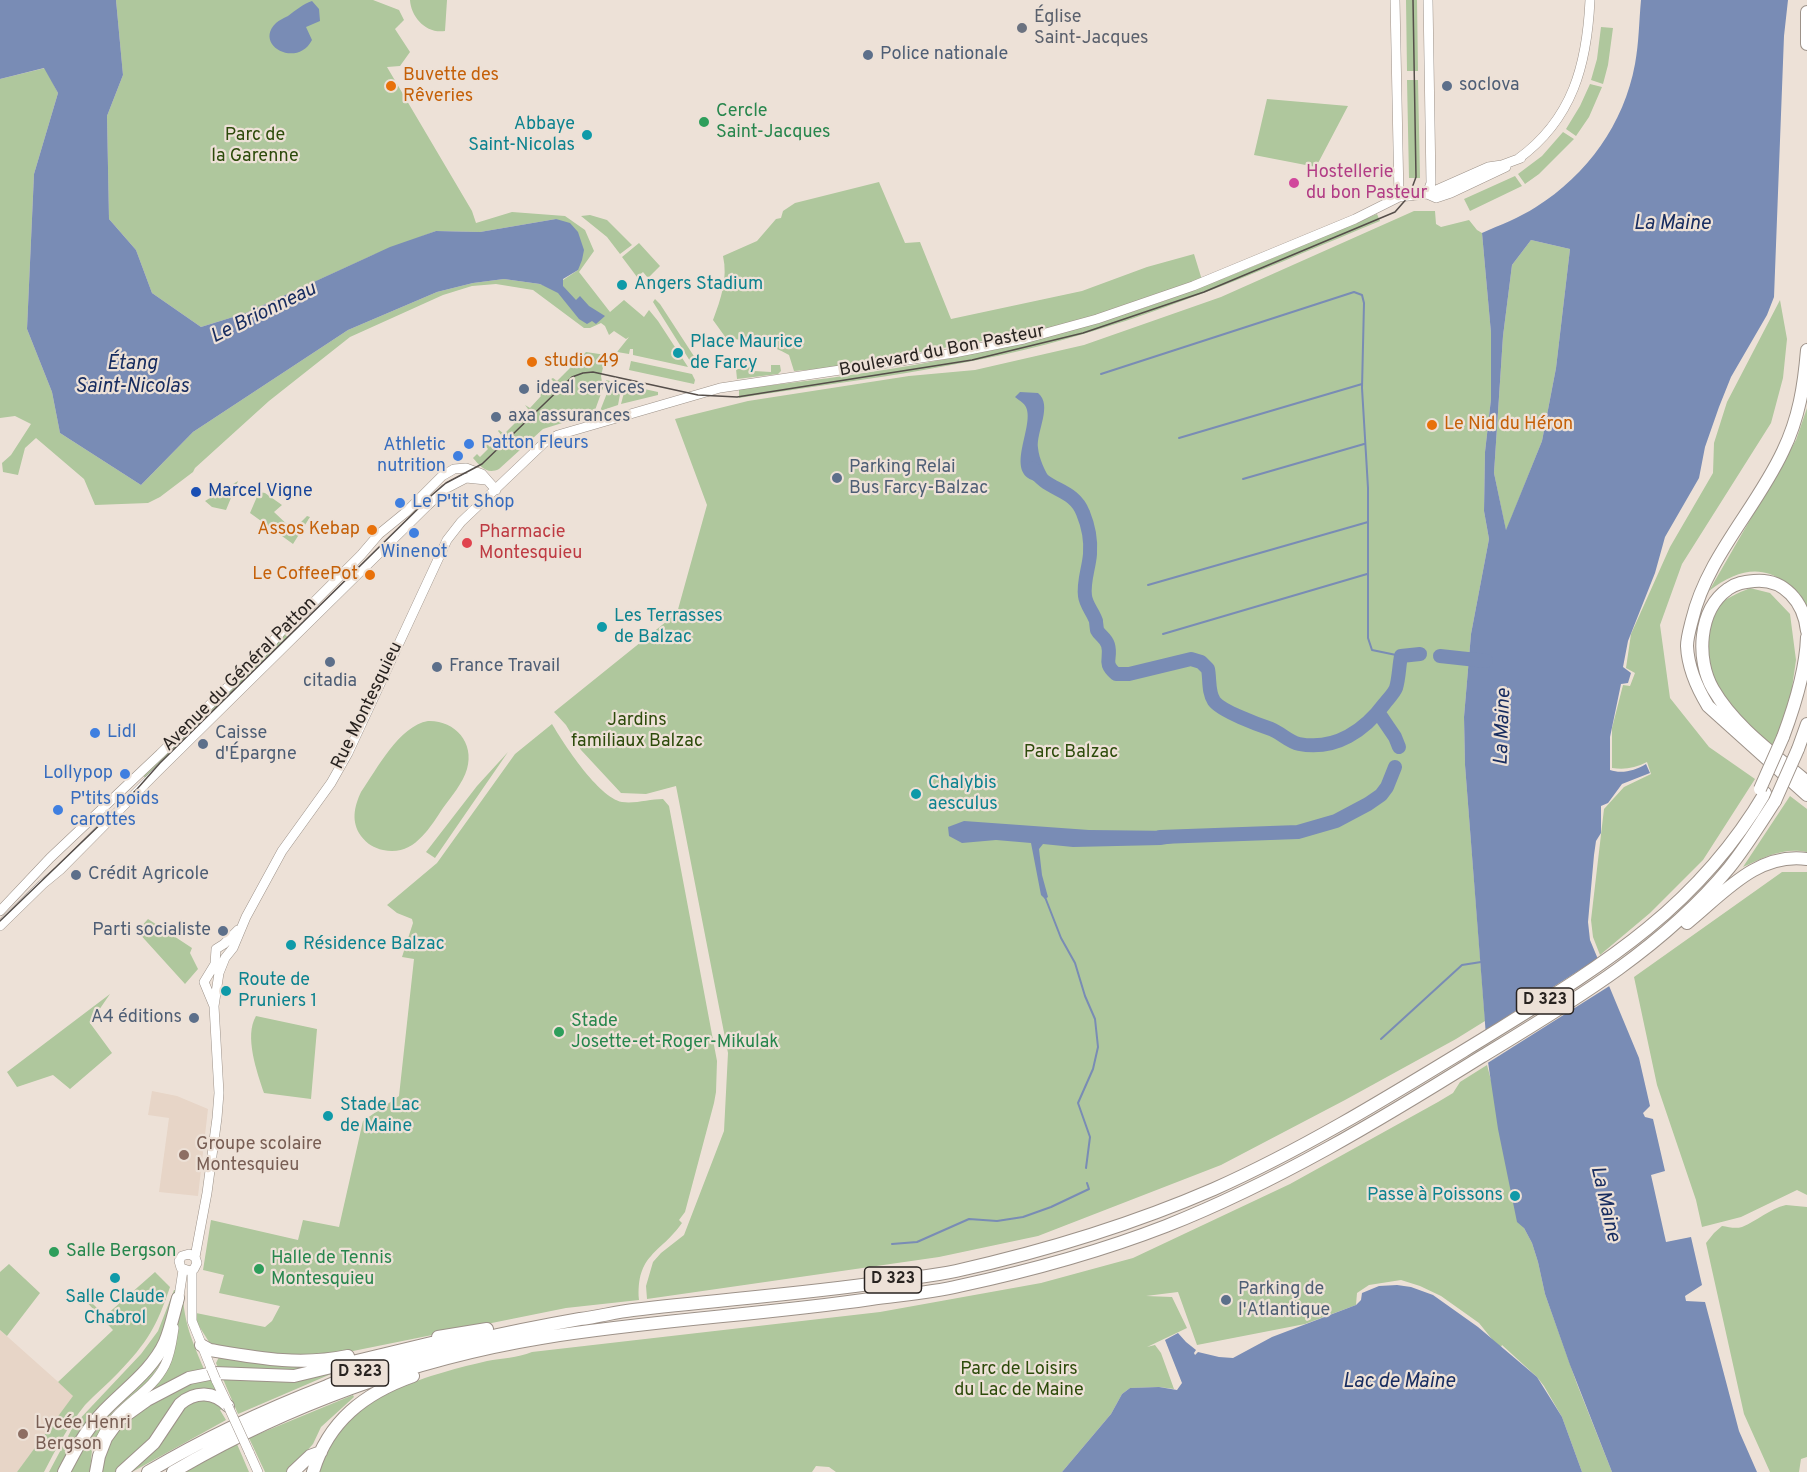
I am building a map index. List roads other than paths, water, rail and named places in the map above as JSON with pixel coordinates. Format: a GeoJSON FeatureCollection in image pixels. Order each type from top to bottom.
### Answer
{"type":"FeatureCollection","features":[{"type":"Feature","properties":{"kind":"highway"},"geometry":{"type":"LineString","coordinates":[[1807,12],[1807,44]]}},
{"type":"Feature","properties":{"kind":"highway"},"geometry":{"type":"LineString","coordinates":[[1807,350],[1801,406],[1793,429],[1782,454],[1707,577],[1694,613],[1687,645],[1693,678],[1708,706],[1807,795]]}},
{"type":"Feature","properties":{"kind":"highway"},"geometry":{"type":"LineString","coordinates":[[1807,631],[1801,609],[1793,596],[1785,588],[1762,580],[1740,583],[1720,595],[1709,613],[1702,639],[1703,656],[1712,687],[1727,710],[1742,726],[1807,782]]}},
{"type":"Feature","properties":{"kind":"highway"},"geometry":{"type":"LineString","coordinates":[[1790,742],[1795,703],[1807,652],[1807,637]]}},
{"type":"Feature","properties":{"kind":"highway","name":"D 323"},"geometry":{"type":"LineString","coordinates":[[173,1472],[279,1417],[380,1378],[473,1352],[544,1337],[954,1288],[1124,1242],[1220,1203],[1318,1154],[1457,1072],[1588,990],[1635,957],[1680,919],[1711,889],[1752,837],[1767,794],[1790,742],[1807,679]]}},
{"type":"Feature","properties":{"kind":"highway","name":"D 323"},"geometry":{"type":"LineString","coordinates":[[1790,742],[1807,724]]}},
{"type":"Feature","properties":{"kind":"highway","name":"D 323"},"geometry":{"type":"LineString","coordinates":[[148,1472],[192,1446],[273,1407],[375,1367],[490,1336],[612,1313],[829,1290],[951,1272],[1057,1246],[1158,1212],[1216,1188],[1367,1108],[1585,976],[1658,920],[1706,875],[1729,849],[1767,794]]}},
{"type":"Feature","properties":{"kind":"highway"},"geometry":{"type":"LineString","coordinates":[[1635,957],[1640,958],[1655,948],[1752,870],[1782,858],[1807,859]]}},
{"type":"Feature","properties":{"kind":"highway"},"geometry":{"type":"LineString","coordinates":[[64,1472],[91,1425],[157,1355],[165,1342],[178,1298]]}},
{"type":"Feature","properties":{"kind":"highway"},"geometry":{"type":"LineString","coordinates":[[201,1345],[210,1350],[269,1360],[321,1360],[558,1316],[588,1312],[612,1313]]}},
{"type":"Feature","properties":{"kind":"highway"},"geometry":{"type":"LineString","coordinates":[[95,1472],[106,1438],[119,1420],[147,1400],[193,1376],[214,1373],[274,1377],[303,1375],[487,1329]]}},
{"type":"Feature","properties":{"kind":"highway"},"geometry":{"type":"LineString","coordinates":[[313,1472],[331,1432],[345,1415],[381,1390],[410,1377],[444,1366],[490,1354],[556,1342],[580,1333]]}},
{"type":"Feature","properties":{"kind":"highway"},"geometry":{"type":"LineString","coordinates":[[122,1472],[154,1443],[175,1411],[186,1399],[197,1395],[209,1395],[219,1398],[228,1406]]}},
{"type":"Feature","properties":{"kind":"highway"},"geometry":{"type":"LineString","coordinates":[[293,1472],[310,1456],[321,1452]]}},
{"type":"Feature","properties":{"kind":"street"},"geometry":{"type":"LineString","coordinates":[[1395,0],[1399,197]]}},
{"type":"Feature","properties":{"kind":"street"},"geometry":{"type":"LineString","coordinates":[[1427,194],[1431,183],[1428,0]]}},
{"type":"Feature","properties":{"kind":"street","name":"Boulevard du Bon Pasteur"},"geometry":{"type":"LineString","coordinates":[[496,490],[539,447],[558,435],[720,388],[946,355],[1024,339],[1088,322],[1193,286],[1355,219],[1399,197],[1427,194],[1436,198],[1451,193],[1502,170],[1521,158],[1549,130],[1564,108],[1579,77],[1585,52],[1590,0]]}},
{"type":"Feature","properties":{"kind":"street","name":"Avenue du Général Patton"},"geometry":{"type":"LineString","coordinates":[[0,911],[50,858],[160,754],[285,627],[301,615],[379,534],[406,512],[442,476],[454,469],[466,468],[482,474],[489,480]]}},
{"type":"Feature","properties":{"kind":"street","name":"Avenue du Général Patton"},"geometry":{"type":"LineString","coordinates":[[0,926],[60,870],[428,504],[446,489],[466,478],[489,480]]}},
{"type":"Feature","properties":{"kind":"street"},"geometry":{"type":"LineString","coordinates":[[489,480],[496,490]]}},
{"type":"Feature","properties":{"kind":"street","name":"Rue Montesquieu"},"geometry":{"type":"LineString","coordinates":[[192,1256],[197,1245],[218,1112],[219,1093],[211,985],[224,953],[238,937],[241,926],[282,851],[331,783],[345,759],[447,540],[461,522],[496,490]]}},
{"type":"Feature","properties":{"kind":"street"},"geometry":{"type":"LineString","coordinates":[[95,1472],[96,1450],[107,1426],[124,1406],[152,1383],[166,1364],[171,1350],[178,1298],[187,1270],[196,1266],[192,1256],[184,1255],[179,1264],[187,1270],[192,1324],[258,1472]]}},
{"type":"Feature","properties":{"kind":"water","name":"Étang Saint-Nicolas"},"geometry":{"type":"Polygon","coordinates":[[[0,0],[116,0],[123,75],[107,116],[109,219],[136,250],[152,293],[201,327],[246,313],[390,247],[436,231],[480,232],[556,219],[570,223],[578,232],[584,250],[578,270],[563,279],[563,286],[576,300],[580,296],[589,306],[605,316],[596,324],[592,321],[587,324],[579,319],[558,293],[540,284],[504,279],[473,283],[437,292],[348,330],[193,432],[141,485],[60,433],[52,392],[27,329],[34,174],[58,93],[44,68],[0,79],[0,0]]]}},
{"type":"Feature","properties":{"kind":"water","name":"La Maine"},"geometry":{"type":"Polygon","coordinates":[[[1641,0],[1788,0],[1784,36],[1774,297],[1767,315],[1731,377],[1705,447],[1699,478],[1665,537],[1655,573],[1628,641],[1623,667],[1631,673],[1628,683],[1621,684],[1610,737],[1610,770],[1628,771],[1646,764],[1650,773],[1622,784],[1608,803],[1601,806],[1601,833],[1596,841],[1588,922],[1590,940],[1639,1058],[1650,1106],[1643,1113],[1645,1117],[1653,1119],[1665,1171],[1651,1175],[1666,1242],[1691,1237],[1702,1285],[1685,1296],[1686,1301],[1705,1302],[1739,1431],[1757,1472],[1612,1472],[1545,1294],[1532,1243],[1524,1228],[1517,1222],[1498,1129],[1488,1062],[1465,765],[1464,717],[1471,634],[1489,539],[1484,511],[1485,452],[1491,399],[1491,333],[1482,233],[1523,215],[1554,194],[1587,164],[1600,146],[1622,107],[1630,86],[1636,56],[1641,0]],[[1531,240],[1512,265],[1503,336],[1494,473],[1506,530],[1542,441],[1556,368],[1570,249],[1531,240]]]}},
{"type":"Feature","properties":{"kind":"water"},"geometry":{"type":"Polygon","coordinates":[[[312,1],[319,9],[320,21],[306,27],[312,40],[297,53],[280,51],[273,46],[270,31],[276,23],[312,1]]]}},
{"type":"Feature","properties":{"kind":"water"},"geometry":{"type":"Polygon","coordinates":[[[1020,392],[1038,393],[1044,404],[1038,448],[1050,480],[1046,482],[1032,480],[1021,468],[1028,418],[1025,406],[1015,397],[1020,392]]]}},
{"type":"Feature","properties":{"kind":"water"},"geometry":{"type":"Polygon","coordinates":[[[964,821],[1089,830],[1177,831],[1177,837],[1173,843],[1161,845],[1073,847],[1043,844],[1039,849],[1042,875],[1048,897],[1045,899],[1041,895],[1031,843],[996,840],[962,843],[949,836],[948,827],[964,821]]]}},
{"type":"Feature","properties":{"kind":"water","name":"Lac de Maine"},"geometry":{"type":"Polygon","coordinates":[[[1379,1286],[1411,1287],[1433,1295],[1478,1327],[1537,1377],[1562,1417],[1582,1472],[1062,1472],[1111,1414],[1122,1394],[1130,1388],[1159,1387],[1177,1390],[1182,1383],[1165,1340],[1178,1333],[1196,1350],[1195,1355],[1198,1352],[1233,1358],[1272,1337],[1356,1305],[1361,1300],[1362,1293],[1379,1286]]]}},
{"type":"Feature","properties":{"kind":"waterway"},"geometry":{"type":"LineString","coordinates":[[1101,374],[1354,292],[1362,295],[1364,303],[1362,388],[1368,488],[1368,638],[1372,650],[1401,656]]}},
{"type":"Feature","properties":{"kind":"waterway"},"geometry":{"type":"LineString","coordinates":[[1179,438],[1362,384]]}},
{"type":"Feature","properties":{"kind":"waterway"},"geometry":{"type":"LineString","coordinates":[[1243,479],[1364,444]]}},
{"type":"Feature","properties":{"kind":"waterway","name":"Le Brionneau"},"geometry":{"type":"LineString","coordinates":[[1033,468],[1045,482],[1073,498],[1083,513],[1089,533],[1090,549],[1085,586],[1086,599],[1096,621],[1097,630],[1107,643],[1109,666],[1116,674],[1129,674],[1191,659],[1201,662],[1208,669],[1211,694],[1218,705],[1275,731],[1295,743],[1312,745],[1337,741],[1359,730],[1377,713],[1395,690],[1401,656],[1420,654]]}},
{"type":"Feature","properties":{"kind":"waterway"},"geometry":{"type":"LineString","coordinates":[[1148,585],[1368,522]]}},
{"type":"Feature","properties":{"kind":"waterway"},"geometry":{"type":"LineString","coordinates":[[1163,634],[1367,574]]}},
{"type":"Feature","properties":{"kind":"waterway","name":"Le Brionneau"},"geometry":{"type":"LineString","coordinates":[[1440,656],[1486,661]]}},
{"type":"Feature","properties":{"kind":"waterway"},"geometry":{"type":"LineString","coordinates":[[1378,712],[1399,747]]}},
{"type":"Feature","properties":{"kind":"waterway"},"geometry":{"type":"LineString","coordinates":[[1160,837],[1298,832],[1336,821],[1381,795],[1395,767]]}},
{"type":"Feature","properties":{"kind":"waterway"},"geometry":{"type":"LineString","coordinates":[[1045,897],[1061,938],[1075,963],[1095,1019],[1098,1047],[1093,1069],[1078,1103],[1090,1137],[1086,1168]]}},
{"type":"Feature","properties":{"kind":"waterway"},"geometry":{"type":"LineString","coordinates":[[1381,1039],[1462,965],[1481,962]]}},
{"type":"Feature","properties":{"kind":"waterway"},"geometry":{"type":"LineString","coordinates":[[892,1244],[917,1242],[969,1219],[997,1221],[1023,1217],[1089,1189],[1087,1183]]}},
{"type":"Feature","properties":{"kind":"tram line"},"geometry":{"type":"LineString","coordinates":[[0,921],[137,789],[160,763],[432,495],[446,483],[482,464],[572,377],[593,372],[698,395],[737,397],[972,360],[1083,333],[1204,292],[1395,212],[1409,196],[1416,177],[1413,0]]}},
{"type":"Feature","properties":{"kind":"place","name":"Église Saint-Jacques"},"geometry":{"type":"Point","coordinates":[1022,28]}},
{"type":"Feature","properties":{"kind":"place","name":"Police nationale"},"geometry":{"type":"Point","coordinates":[868,55]}},
{"type":"Feature","properties":{"kind":"place","name":"Buvette des Rêveries"},"geometry":{"type":"Point","coordinates":[391,86]}},
{"type":"Feature","properties":{"kind":"place","name":"soclova"},"geometry":{"type":"Point","coordinates":[1447,86]}},
{"type":"Feature","properties":{"kind":"place","name":"Cercle Saint-Jacques"},"geometry":{"type":"Point","coordinates":[704,122]}},
{"type":"Feature","properties":{"kind":"place","name":"Abbaye Saint-Nicolas"},"geometry":{"type":"Point","coordinates":[587,135]}},
{"type":"Feature","properties":{"kind":"place","name":"Hostellerie du bon Pasteur"},"geometry":{"type":"Point","coordinates":[1294,183]}},
{"type":"Feature","properties":{"kind":"place","name":"Angers Stadium"},"geometry":{"type":"Point","coordinates":[622,285]}},
{"type":"Feature","properties":{"kind":"place","name":"Place Maurice de Farcy"},"geometry":{"type":"Point","coordinates":[678,353]}},
{"type":"Feature","properties":{"kind":"place","name":"studio 49"},"geometry":{"type":"Point","coordinates":[532,362]}},
{"type":"Feature","properties":{"kind":"place","name":"ideal services"},"geometry":{"type":"Point","coordinates":[524,389]}},
{"type":"Feature","properties":{"kind":"place","name":"axa assurances"},"geometry":{"type":"Point","coordinates":[496,417]}},
{"type":"Feature","properties":{"kind":"place","name":"Le Nid du Héron"},"geometry":{"type":"Point","coordinates":[1432,425]}},
{"type":"Feature","properties":{"kind":"place","name":"Patton Fleurs"},"geometry":{"type":"Point","coordinates":[469,444]}},
{"type":"Feature","properties":{"kind":"place","name":"Athletic nutrition"},"geometry":{"type":"Point","coordinates":[458,456]}},
{"type":"Feature","properties":{"kind":"place","name":"Parking Relai Bus Farcy-Balzac"},"geometry":{"type":"Point","coordinates":[837,478]}},
{"type":"Feature","properties":{"kind":"place","name":"Marcel Vigne"},"geometry":{"type":"Point","coordinates":[196,492]}},
{"type":"Feature","properties":{"kind":"place","name":"Le P'tit Shop"},"geometry":{"type":"Point","coordinates":[400,503]}},
{"type":"Feature","properties":{"kind":"place","name":"Assos Kebap"},"geometry":{"type":"Point","coordinates":[372,530]}},
{"type":"Feature","properties":{"kind":"place","name":"Winenot"},"geometry":{"type":"Point","coordinates":[414,533]}},
{"type":"Feature","properties":{"kind":"place","name":"Pharmacie Montesquieu"},"geometry":{"type":"Point","coordinates":[467,543]}},
{"type":"Feature","properties":{"kind":"place","name":"Le CoffeePot"},"geometry":{"type":"Point","coordinates":[370,575]}},
{"type":"Feature","properties":{"kind":"place","name":"Les Terrasses de Balzac"},"geometry":{"type":"Point","coordinates":[602,627]}},
{"type":"Feature","properties":{"kind":"place","name":"citadia"},"geometry":{"type":"Point","coordinates":[330,662]}},
{"type":"Feature","properties":{"kind":"place","name":"France Travail"},"geometry":{"type":"Point","coordinates":[437,667]}},
{"type":"Feature","properties":{"kind":"place","name":"Lidl"},"geometry":{"type":"Point","coordinates":[95,733]}},
{"type":"Feature","properties":{"kind":"place","name":"Caisse d'Épargne"},"geometry":{"type":"Point","coordinates":[203,744]}},
{"type":"Feature","properties":{"kind":"place","name":"Lollypop"},"geometry":{"type":"Point","coordinates":[125,774]}},
{"type":"Feature","properties":{"kind":"place","name":"Chalybis aesculus"},"geometry":{"type":"Point","coordinates":[916,794]}},
{"type":"Feature","properties":{"kind":"place","name":"P'tits poids carottes"},"geometry":{"type":"Point","coordinates":[58,810]}},
{"type":"Feature","properties":{"kind":"place","name":"Crédit Agricole"},"geometry":{"type":"Point","coordinates":[76,875]}},
{"type":"Feature","properties":{"kind":"place","name":"Parti socialiste"},"geometry":{"type":"Point","coordinates":[223,931]}},
{"type":"Feature","properties":{"kind":"place","name":"Résidence Balzac"},"geometry":{"type":"Point","coordinates":[291,945]}},
{"type":"Feature","properties":{"kind":"place","name":"Route de Pruniers 1"},"geometry":{"type":"Point","coordinates":[226,991]}},
{"type":"Feature","properties":{"kind":"place","name":"A4 éditions"},"geometry":{"type":"Point","coordinates":[194,1018]}},
{"type":"Feature","properties":{"kind":"place","name":"Stade Josette-et-Roger-Mikulak"},"geometry":{"type":"Point","coordinates":[559,1032]}},
{"type":"Feature","properties":{"kind":"place","name":"Stade Lac de Maine"},"geometry":{"type":"Point","coordinates":[328,1116]}},
{"type":"Feature","properties":{"kind":"place","name":"Groupe scolaire Montesquieu"},"geometry":{"type":"Point","coordinates":[184,1155]}},
{"type":"Feature","properties":{"kind":"place","name":"Passe à Poissons"},"geometry":{"type":"Point","coordinates":[1515,1196]}},
{"type":"Feature","properties":{"kind":"place","name":"Salle Bergson"},"geometry":{"type":"Point","coordinates":[54,1252]}},
{"type":"Feature","properties":{"kind":"place","name":"Halle de Tennis Montesquieu"},"geometry":{"type":"Point","coordinates":[259,1269]}},
{"type":"Feature","properties":{"kind":"place","name":"Salle Claude Chabrol"},"geometry":{"type":"Point","coordinates":[115,1278]}},
{"type":"Feature","properties":{"kind":"place","name":"Parking de l'Atlantique"},"geometry":{"type":"Point","coordinates":[1226,1300]}},
{"type":"Feature","properties":{"kind":"place","name":"Lycée Henri Bergson"},"geometry":{"type":"Point","coordinates":[23,1434]}},
{"type":"Feature","properties":{"kind":"park label","name":"Parc de la Garenne"},"geometry":{"type":"Point","coordinates":[255,146]}},
{"type":"Feature","properties":{"kind":"park label","name":"Jardins familiaux Balzac"},"geometry":{"type":"Point","coordinates":[637,731]}},
{"type":"Feature","properties":{"kind":"park label","name":"Parc Balzac"},"geometry":{"type":"Point","coordinates":[1071,753]}},
{"type":"Feature","properties":{"kind":"park label","name":"Parc de Loisirs du Lac de Maine"},"geometry":{"type":"Point","coordinates":[1019,1380]}}]}
